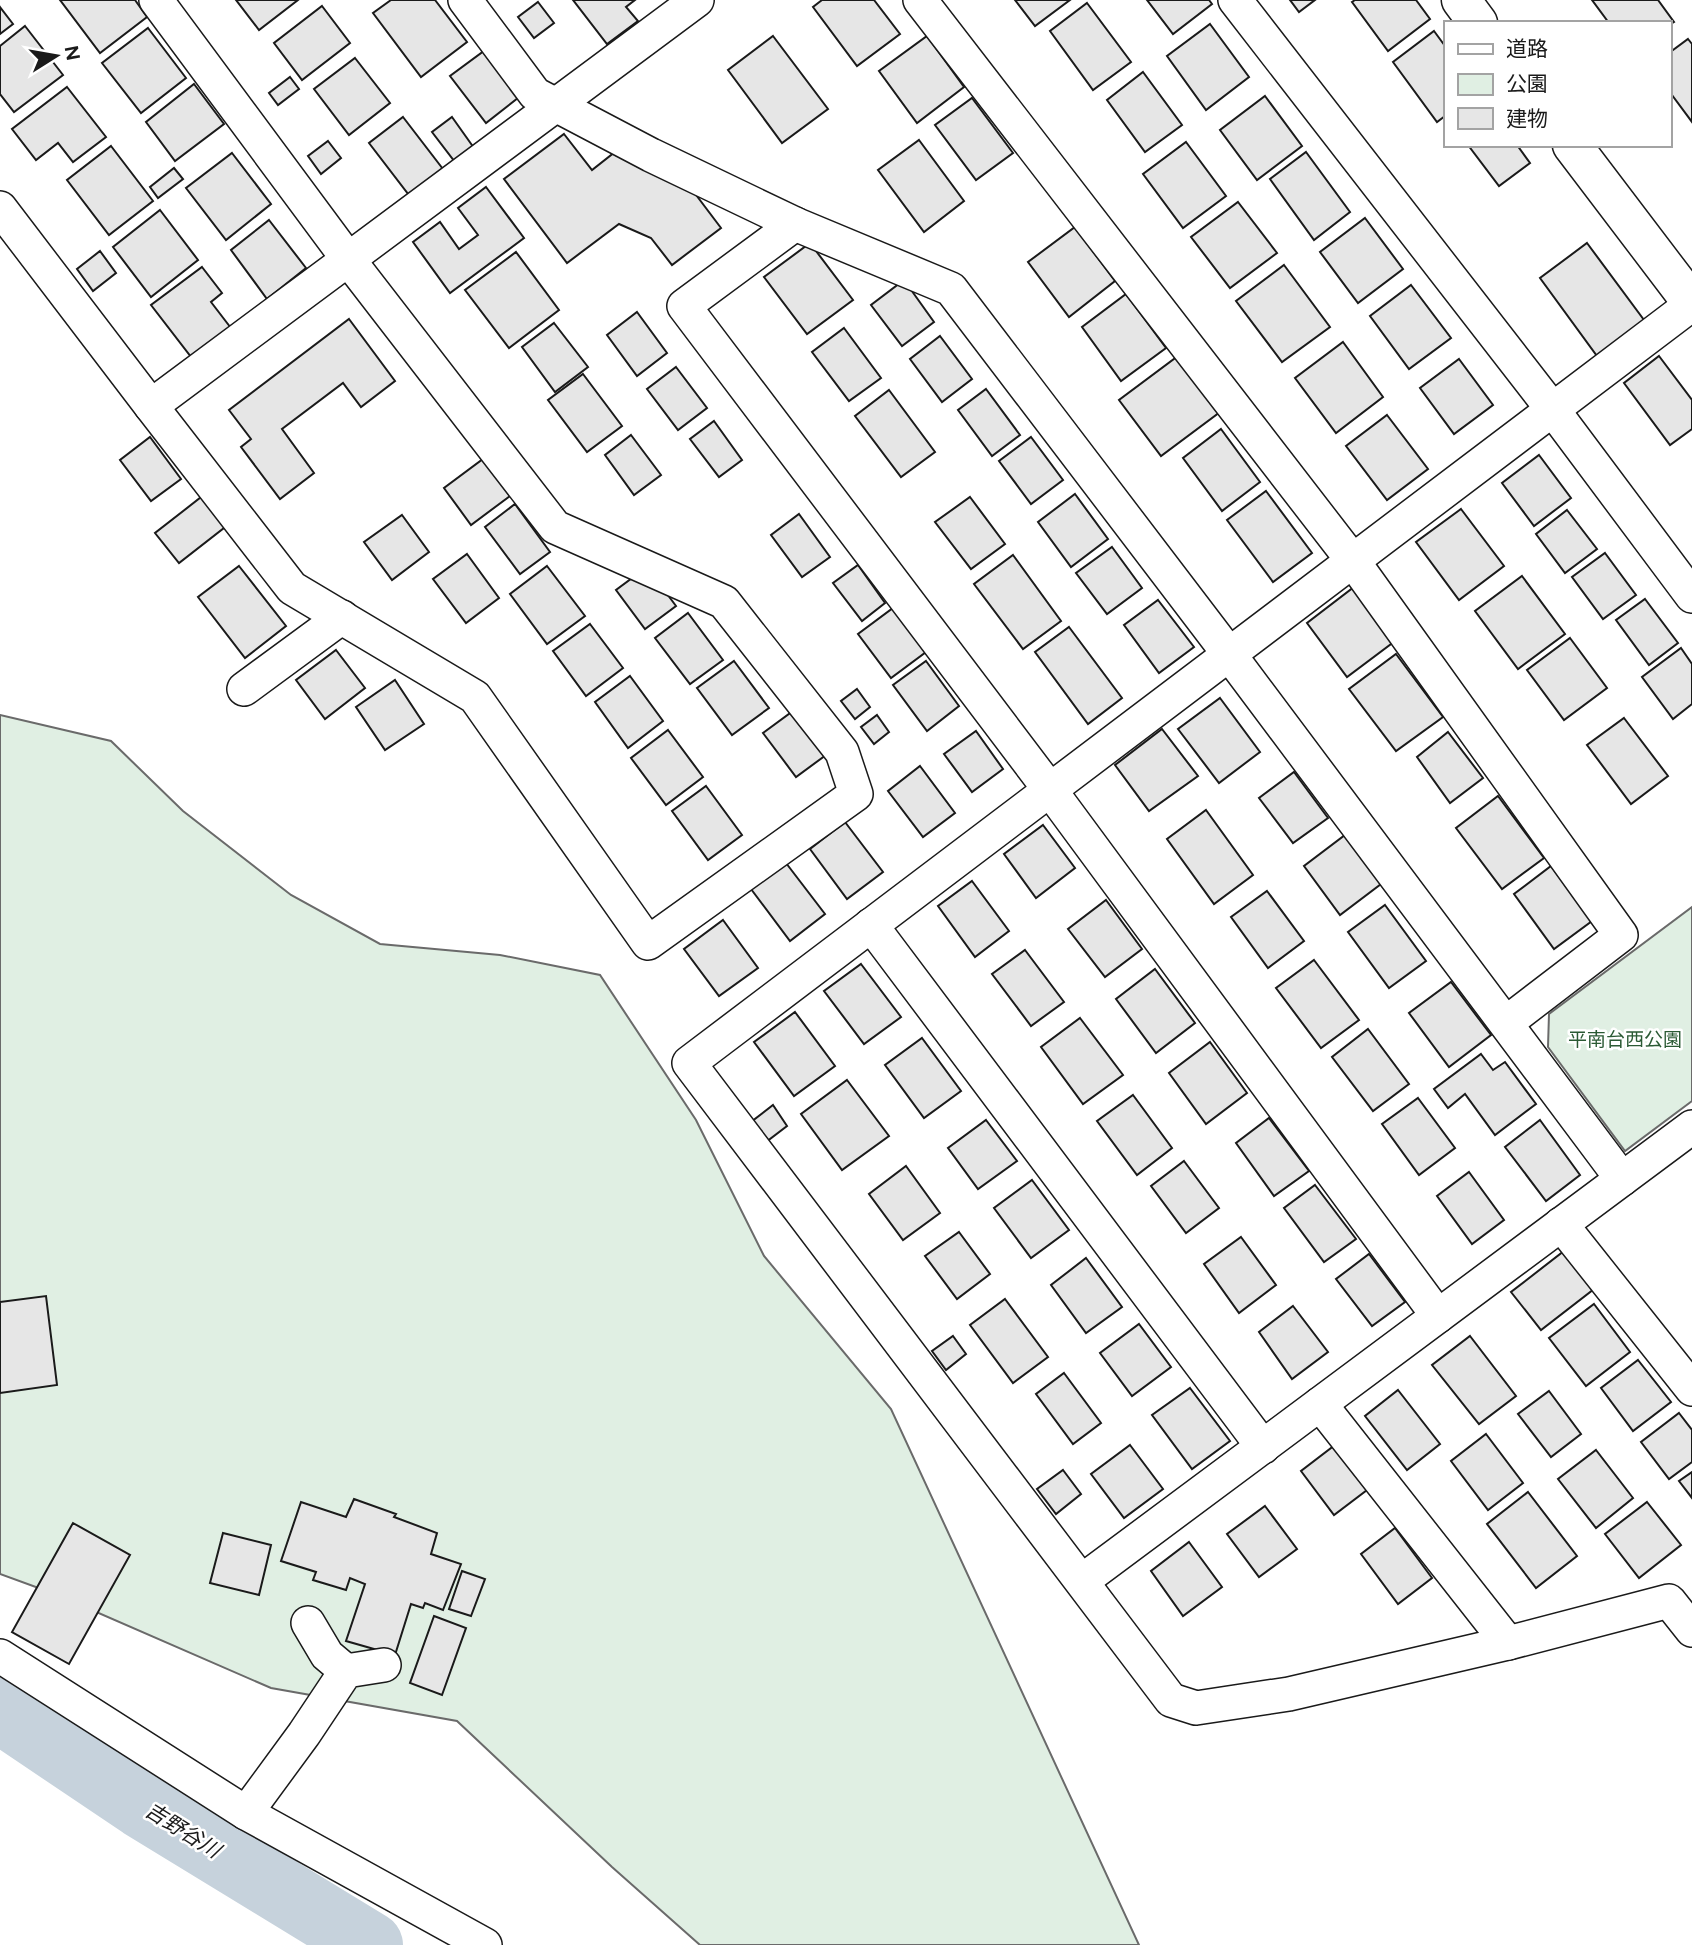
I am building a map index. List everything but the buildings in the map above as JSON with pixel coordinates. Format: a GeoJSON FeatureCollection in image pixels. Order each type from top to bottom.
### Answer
{"type":"FeatureCollection","features":[{"type":"Feature","properties":{"kind":"street"},"geometry":{"type":"LineString","coordinates":[[5,224],[292,587],[475,697],[648,943],[856,794],[842,752],[724,602],[555,527],[348,259],[156,0]]}},
{"type":"Feature","properties":{"kind":"street"},"geometry":{"type":"LineString","coordinates":[[465,0],[535,94],[651,155],[795,224],[951,289],[1229,654],[1622,1179]]}},
{"type":"Feature","properties":{"kind":"street"},"geometry":{"type":"LineString","coordinates":[[150,406],[696,0]]}},
{"type":"Feature","properties":{"kind":"street"},"geometry":{"type":"LineString","coordinates":[[919,0],[1353,561],[1621,935],[1506,1023]]}},
{"type":"Feature","properties":{"kind":"street"},"geometry":{"type":"LineString","coordinates":[[1235,0],[1553,410],[1692,596]]}},
{"type":"Feature","properties":{"kind":"street"},"geometry":{"type":"LineString","coordinates":[[1461,0],[1477,21]]}},
{"type":"Feature","properties":{"kind":"street"},"geometry":{"type":"LineString","coordinates":[[1574,147],[1692,304],[689,1063],[1171,1700],[1196,1708],[1289,1694],[1507,1643],[1669,1601],[1692,1630]]}},
{"type":"Feature","properties":{"kind":"street"},"geometry":{"type":"LineString","coordinates":[[795,224],[684,306],[1050,790],[1438,1316]]}},
{"type":"Feature","properties":{"kind":"street"},"geometry":{"type":"LineString","coordinates":[[244,690],[342,617]]}},
{"type":"Feature","properties":{"kind":"street"},"geometry":{"type":"LineString","coordinates":[[871,925],[1263,1447]]}},
{"type":"Feature","properties":{"kind":"street"},"geometry":{"type":"LineString","coordinates":[[1082,1581],[1692,1127]]}},
{"type":"Feature","properties":{"kind":"street"},"geometry":{"type":"LineString","coordinates":[[1561,1224],[1692,1389]]}},
{"type":"Feature","properties":{"kind":"street"},"geometry":{"type":"LineString","coordinates":[[1320,1404],[1507,1643]]}},
{"type":"Feature","properties":{"kind":"street"},"geometry":{"type":"LineString","coordinates":[[308,1623],[327,1655],[346,1671]]}},
{"type":"Feature","properties":{"kind":"street"},"geometry":{"type":"LineString","coordinates":[[0,1656],[246,1813],[485,1945]]}},
{"type":"Feature","properties":{"kind":"street"},"geometry":{"type":"LineString","coordinates":[[246,1813],[346,1671],[384,1665]]}},
{"type":"Feature","properties":{"kind":"green space"},"geometry":{"type":"Polygon","coordinates":[[[0,715],[111,741],[183,811],[291,895],[380,944],[500,955],[600,975],[696,1120],[764,1256],[891,1409],[1139,1945],[700,1945],[612,1867],[457,1721],[271,1688],[55,1594],[0,1574],[0,715]]]}},
{"type":"Feature","properties":{"kind":"green space","name":"平南台西公園"},"geometry":{"type":"Polygon","coordinates":[[[1692,907],[1692,1101],[1625,1151],[1548,1047],[1549,1014],[1692,907]]]}},
{"type":"Feature","properties":{"kind":"waterway","name":"吉野谷川"},"geometry":{"type":"LineString","coordinates":[[0,1710],[141,1805],[370,1945]]}}]}
